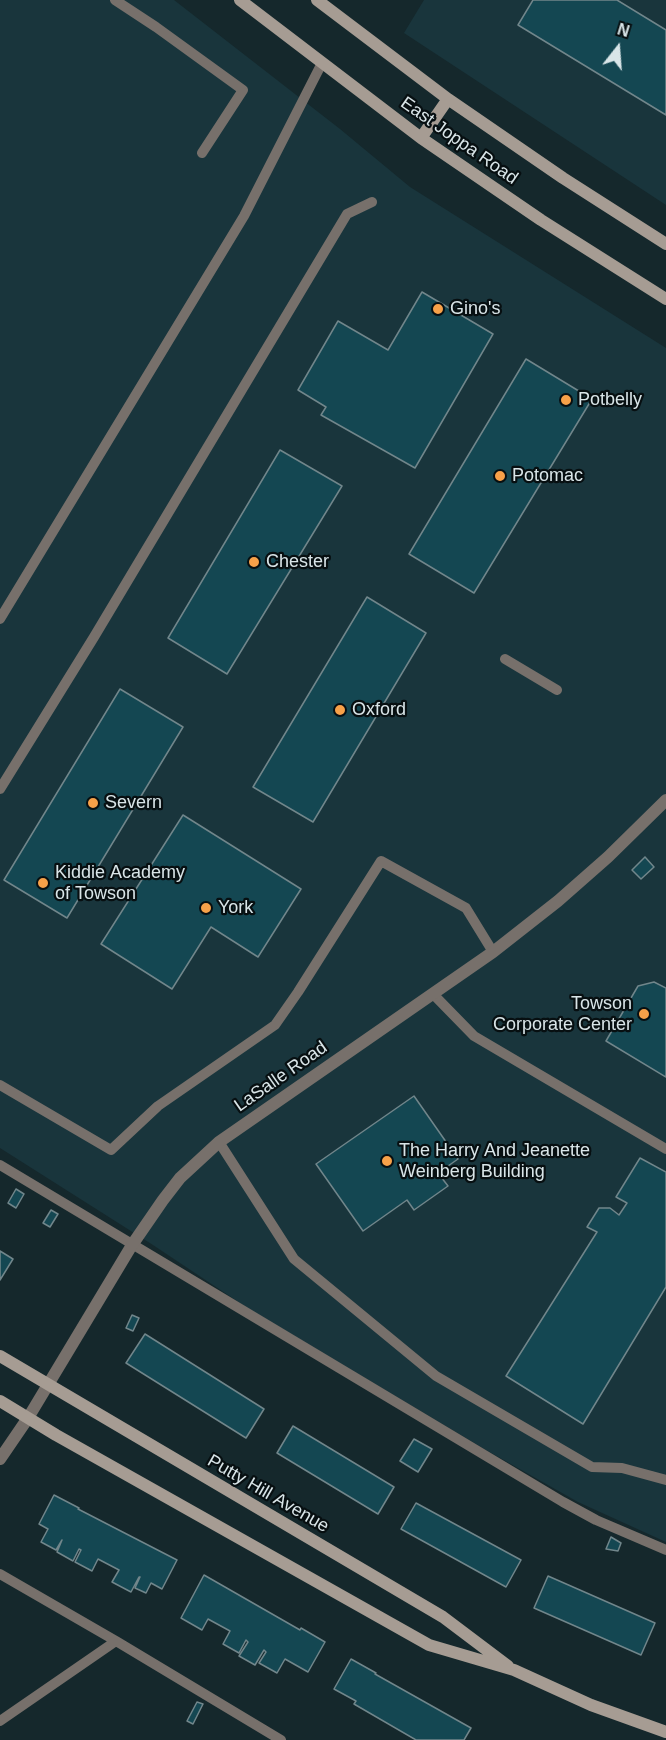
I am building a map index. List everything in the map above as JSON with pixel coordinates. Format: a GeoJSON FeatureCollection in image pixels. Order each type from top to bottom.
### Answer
{"type":"FeatureCollection","features":[{"type":"Feature","properties":{"kind":"street","name":"East Joppa Road"},"geometry":{"type":"LineString","coordinates":[[240,0],[421,138],[542,220],[666,299]]}},
{"type":"Feature","properties":{"kind":"street","name":"East Joppa Road"},"geometry":{"type":"LineString","coordinates":[[317,0],[448,99],[563,178],[666,244]]}},
{"type":"Feature","properties":{"kind":"street"},"geometry":{"type":"LineString","coordinates":[[421,138],[448,99]]}},
{"type":"Feature","properties":{"kind":"street","name":"LaSalle Road"},"geometry":{"type":"LineString","coordinates":[[0,1459],[28,1418],[132,1245],[180,1178],[219,1142],[493,952],[558,901],[666,800]]}},
{"type":"Feature","properties":{"kind":"street","name":"Putty Hill Avenue"},"geometry":{"type":"LineString","coordinates":[[0,1356],[443,1617],[514,1670]]}},
{"type":"Feature","properties":{"kind":"street","name":"Putty Hill Avenue"},"geometry":{"type":"LineString","coordinates":[[0,1401],[429,1646],[514,1670],[591,1705],[666,1732]]}},
{"type":"Feature","properties":{"kind":"lane"},"geometry":{"type":"LineString","coordinates":[[115,0],[243,90],[202,153]]}},
{"type":"Feature","properties":{"kind":"lane"},"geometry":{"type":"LineString","coordinates":[[0,619],[244,216],[322,63]]}},
{"type":"Feature","properties":{"kind":"lane"},"geometry":{"type":"LineString","coordinates":[[0,789],[347,214],[372,202]]}},
{"type":"Feature","properties":{"kind":"lane"},"geometry":{"type":"LineString","coordinates":[[505,659],[556,690]]}},
{"type":"Feature","properties":{"kind":"lane"},"geometry":{"type":"LineString","coordinates":[[0,1085],[111,1150],[158,1106],[275,1025],[381,861],[466,908],[493,952]]}},
{"type":"Feature","properties":{"kind":"lane"},"geometry":{"type":"LineString","coordinates":[[433,994],[474,1036],[666,1149]]}},
{"type":"Feature","properties":{"kind":"lane"},"geometry":{"type":"LineString","coordinates":[[219,1142],[294,1259],[436,1376],[592,1467],[622,1468],[666,1480]]}},
{"type":"Feature","properties":{"kind":"lane"},"geometry":{"type":"LineString","coordinates":[[0,1164],[563,1502],[596,1520],[666,1551]]}},
{"type":"Feature","properties":{"kind":"lane"},"geometry":{"type":"LineString","coordinates":[[0,1574],[281,1740]]}},
{"type":"Feature","properties":{"kind":"lane"},"geometry":{"type":"LineString","coordinates":[[0,1721],[116,1641]]}},
{"type":"Feature","properties":{"kind":"shaded area"},"geometry":{"type":"Polygon","coordinates":[[[0,0],[174,0],[340,129],[410,187],[666,348],[666,1542],[578,1502],[486,1450],[249,1309],[0,1148],[0,0]]]}},
{"type":"Feature","properties":{"kind":"shaded area"},"geometry":{"type":"Polygon","coordinates":[[[424,0],[666,0],[666,205],[404,33],[424,0]]]}},
{"type":"Feature","properties":{"kind":"building"},"geometry":{"type":"Polygon","coordinates":[[[533,0],[617,0],[666,30],[666,115],[518,25],[533,0]]]}},
{"type":"Feature","properties":{"kind":"building"},"geometry":{"type":"Polygon","coordinates":[[[422,292],[493,334],[415,468],[321,415],[326,407],[298,390],[338,321],[388,350],[422,292]]]}},
{"type":"Feature","properties":{"kind":"building","name":"Potomac"},"geometry":{"type":"Polygon","coordinates":[[[526,359],[592,399],[474,593],[409,554],[526,359]]]}},
{"type":"Feature","properties":{"kind":"building","name":"Chester"},"geometry":{"type":"Polygon","coordinates":[[[280,450],[342,486],[227,674],[168,638],[280,450]]]}},
{"type":"Feature","properties":{"kind":"building","name":"Oxford"},"geometry":{"type":"Polygon","coordinates":[[[367,597],[426,633],[313,822],[253,787],[367,597]]]}},
{"type":"Feature","properties":{"kind":"building","name":"Severn"},"geometry":{"type":"Polygon","coordinates":[[[120,689],[183,727],[67,918],[4,880],[120,689]]]}},
{"type":"Feature","properties":{"kind":"building","name":"York"},"geometry":{"type":"Polygon","coordinates":[[[183,815],[301,889],[258,957],[211,927],[172,989],[101,944],[183,815]]]}},
{"type":"Feature","properties":{"kind":"building"},"geometry":{"type":"Polygon","coordinates":[[[645,857],[654,867],[641,879],[632,870],[645,857]]]}},
{"type":"Feature","properties":{"kind":"building","name":"Towson Corporate Center"},"geometry":{"type":"Polygon","coordinates":[[[654,982],[666,988],[666,1077],[606,1041],[638,986],[654,982]]]}},
{"type":"Feature","properties":{"kind":"building","name":"The Harry And Jeanette Weinberg Building"},"geometry":{"type":"Polygon","coordinates":[[[414,1096],[458,1159],[438,1173],[448,1186],[414,1210],[407,1200],[363,1231],[316,1164],[414,1096]]]}},
{"type":"Feature","properties":{"kind":"building"},"geometry":{"type":"Polygon","coordinates":[[[640,1158],[666,1172],[666,1287],[583,1424],[506,1376],[597,1232],[587,1227],[599,1208],[610,1208],[619,1215],[627,1203],[616,1197],[640,1158]]]}},
{"type":"Feature","properties":{"kind":"building"},"geometry":{"type":"Polygon","coordinates":[[[16,1189],[24,1194],[16,1208],[8,1203],[16,1189]]]}},
{"type":"Feature","properties":{"kind":"building"},"geometry":{"type":"Polygon","coordinates":[[[51,1210],[58,1214],[50,1227],[43,1223],[51,1210]]]}},
{"type":"Feature","properties":{"kind":"building"},"geometry":{"type":"Polygon","coordinates":[[[0,1251],[13,1259],[0,1280],[0,1251]]]}},
{"type":"Feature","properties":{"kind":"building"},"geometry":{"type":"Polygon","coordinates":[[[132,1315],[139,1318],[133,1331],[126,1328],[132,1315]]]}},
{"type":"Feature","properties":{"kind":"building"},"geometry":{"type":"Polygon","coordinates":[[[145,1334],[264,1409],[246,1438],[126,1363],[145,1334]]]}},
{"type":"Feature","properties":{"kind":"building"},"geometry":{"type":"Polygon","coordinates":[[[293,1426],[394,1487],[378,1514],[277,1453],[293,1426]]]}},
{"type":"Feature","properties":{"kind":"building"},"geometry":{"type":"Polygon","coordinates":[[[414,1439],[432,1449],[418,1472],[400,1461],[414,1439]]]}},
{"type":"Feature","properties":{"kind":"building"},"geometry":{"type":"Polygon","coordinates":[[[54,1495],[177,1560],[162,1589],[151,1583],[146,1593],[135,1588],[139,1577],[131,1592],[112,1582],[119,1570],[98,1559],[92,1571],[75,1562],[81,1550],[79,1549],[73,1561],[57,1552],[62,1540],[56,1550],[41,1542],[48,1529],[39,1524],[54,1495]]]}},
{"type":"Feature","properties":{"kind":"building"},"geometry":{"type":"Polygon","coordinates":[[[416,1503],[521,1560],[506,1587],[401,1529],[416,1503]]]}},
{"type":"Feature","properties":{"kind":"building"},"geometry":{"type":"Polygon","coordinates":[[[611,1537],[621,1543],[618,1551],[606,1549],[611,1537]]]}},
{"type":"Feature","properties":{"kind":"building"},"geometry":{"type":"Polygon","coordinates":[[[204,1575],[325,1642],[308,1672],[285,1659],[277,1673],[259,1663],[266,1652],[264,1650],[255,1665],[239,1656],[248,1642],[246,1640],[239,1653],[223,1644],[230,1631],[208,1619],[202,1630],[181,1618],[204,1575]]]}},
{"type":"Feature","properties":{"kind":"building"},"geometry":{"type":"Polygon","coordinates":[[[548,1576],[655,1623],[641,1655],[534,1608],[548,1576]]]}},
{"type":"Feature","properties":{"kind":"building"},"geometry":{"type":"Polygon","coordinates":[[[351,1659],[471,1728],[464,1740],[416,1740],[354,1704],[356,1701],[334,1689],[351,1659]]]}},
{"type":"Feature","properties":{"kind":"building"},"geometry":{"type":"Polygon","coordinates":[[[197,1702],[203,1704],[193,1724],[187,1721],[197,1702]]]}},
{"type":"Feature","properties":{"kind":"place","name":"Gino's"},"geometry":{"type":"Point","coordinates":[438,309]}},
{"type":"Feature","properties":{"kind":"place","name":"Potbelly"},"geometry":{"type":"Point","coordinates":[566,400]}},
{"type":"Feature","properties":{"kind":"place","name":"Potomac"},"geometry":{"type":"Point","coordinates":[500,476]}},
{"type":"Feature","properties":{"kind":"place","name":"Chester"},"geometry":{"type":"Point","coordinates":[254,562]}},
{"type":"Feature","properties":{"kind":"place","name":"Oxford"},"geometry":{"type":"Point","coordinates":[340,710]}},
{"type":"Feature","properties":{"kind":"place","name":"Severn"},"geometry":{"type":"Point","coordinates":[93,803]}},
{"type":"Feature","properties":{"kind":"place","name":"Kiddie Academy of Towson"},"geometry":{"type":"Point","coordinates":[43,883]}},
{"type":"Feature","properties":{"kind":"place","name":"York"},"geometry":{"type":"Point","coordinates":[206,908]}},
{"type":"Feature","properties":{"kind":"place","name":"Towson Corporate Center"},"geometry":{"type":"Point","coordinates":[644,1014]}},
{"type":"Feature","properties":{"kind":"place","name":"The Harry And Jeanette Weinberg Building"},"geometry":{"type":"Point","coordinates":[387,1161]}}]}
